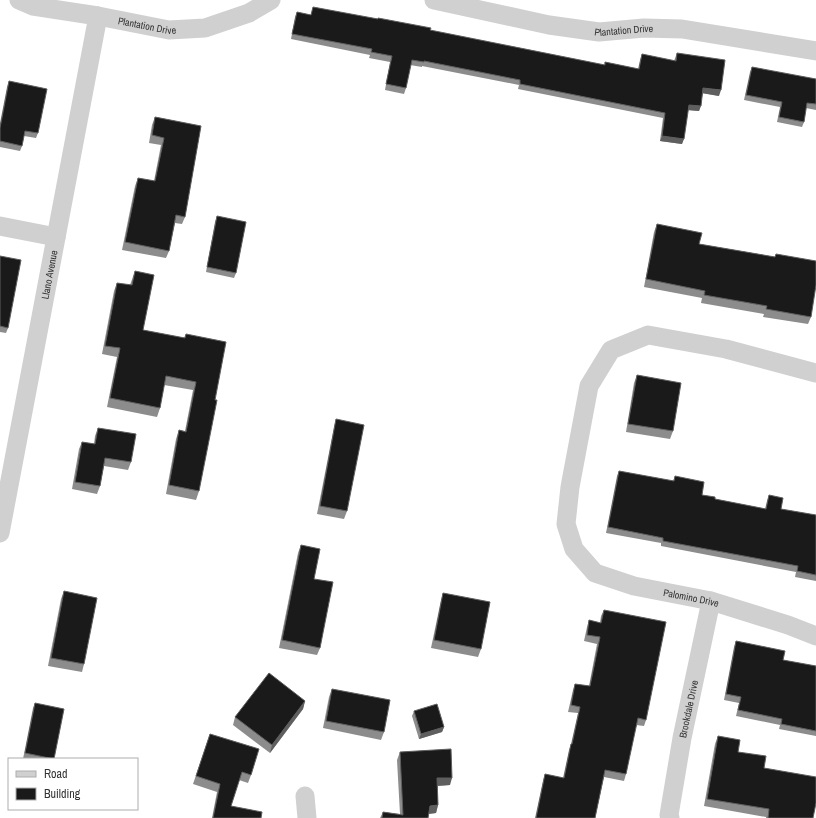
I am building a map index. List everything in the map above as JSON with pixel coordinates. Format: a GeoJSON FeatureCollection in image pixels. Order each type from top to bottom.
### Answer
{"type":"FeatureCollection","features":[{"type":"Feature","properties":{"kind":"street","name":"Plantation Drive"},"geometry":{"type":"LineString","coordinates":[[19,0],[33,6],[98,16],[169,30],[205,28],[249,13],[271,0]]}},
{"type":"Feature","properties":{"kind":"street","name":"Plantation Drive"},"geometry":{"type":"LineString","coordinates":[[434,0],[549,25],[599,32],[644,28],[682,29],[816,52]]}},
{"type":"Feature","properties":{"kind":"street","name":"Llano Avenue"},"geometry":{"type":"LineString","coordinates":[[0,533],[98,16]]}},
{"type":"Feature","properties":{"kind":"street"},"geometry":{"type":"LineString","coordinates":[[0,226],[56,237]]}},
{"type":"Feature","properties":{"kind":"street","name":"Palomino Drive"},"geometry":{"type":"LineString","coordinates":[[816,373],[726,349],[648,335],[611,350],[589,386],[570,487],[566,524],[574,549],[595,573],[634,586],[711,601],[788,625],[816,636]]}},
{"type":"Feature","properties":{"kind":"street","name":"Brookdale Drive"},"geometry":{"type":"LineString","coordinates":[[670,818],[669,815],[682,738],[711,601]]}},
{"type":"Feature","properties":{"kind":"street"},"geometry":{"type":"LineString","coordinates":[[305,796],[307,818]]}},
{"type":"Feature","properties":{"kind":"building"},"geometry":{"type":"Polygon","coordinates":[[[313,7],[431,28],[430,30],[605,65],[605,62],[639,69],[642,54],[676,61],[677,53],[725,60],[721,90],[703,88],[701,106],[689,105],[684,139],[662,136],[665,113],[520,84],[520,80],[424,61],[412,60],[406,88],[386,84],[392,56],[371,52],[372,49],[292,34],[297,12],[311,15],[313,7]]]}},
{"type":"Feature","properties":{"kind":"building"},"geometry":{"type":"Polygon","coordinates":[[[752,67],[816,79],[816,104],[807,103],[804,122],[779,117],[782,102],[746,95],[752,67]]]}},
{"type":"Feature","properties":{"kind":"building"},"geometry":{"type":"Polygon","coordinates":[[[9,81],[47,89],[38,133],[25,131],[22,146],[0,141],[0,128],[9,81]]]}},
{"type":"Feature","properties":{"kind":"building"},"geometry":{"type":"Polygon","coordinates":[[[155,117],[201,126],[185,217],[176,215],[169,251],[125,242],[138,178],[155,181],[164,138],[152,135],[155,117]]]}},
{"type":"Feature","properties":{"kind":"building"},"geometry":{"type":"Polygon","coordinates":[[[217,216],[246,222],[236,273],[207,267],[217,216]]]}},
{"type":"Feature","properties":{"kind":"building"},"geometry":{"type":"Polygon","coordinates":[[[657,224],[702,233],[699,244],[775,257],[776,254],[816,261],[816,285],[811,317],[766,309],[767,306],[704,295],[705,291],[646,279],[657,224]]]}},
{"type":"Feature","properties":{"kind":"building"},"geometry":{"type":"Polygon","coordinates":[[[0,256],[21,260],[8,328],[0,326],[0,256]]]}},
{"type":"Feature","properties":{"kind":"building"},"geometry":{"type":"Polygon","coordinates":[[[135,271],[154,275],[143,330],[185,338],[186,334],[226,342],[215,400],[217,400],[199,491],[169,485],[179,430],[186,432],[196,382],[166,376],[160,408],[110,398],[120,348],[105,346],[117,283],[132,285],[135,271]]]}},
{"type":"Feature","properties":{"kind":"building"},"geometry":{"type":"Polygon","coordinates":[[[637,375],[681,383],[673,431],[628,424],[637,375]]]}},
{"type":"Feature","properties":{"kind":"building"},"geometry":{"type":"Polygon","coordinates":[[[336,419],[364,425],[347,511],[320,506],[336,419]]]}},
{"type":"Feature","properties":{"kind":"building"},"geometry":{"type":"Polygon","coordinates":[[[98,428],[136,434],[131,462],[105,458],[100,486],[75,482],[82,442],[95,444],[98,428]]]}},
{"type":"Feature","properties":{"kind":"building"},"geometry":{"type":"Polygon","coordinates":[[[619,471],[674,481],[675,476],[704,482],[702,495],[766,509],[769,495],[783,498],[781,509],[816,515],[816,575],[797,571],[798,566],[663,541],[663,538],[608,527],[619,471]]]}},
{"type":"Feature","properties":{"kind":"building"},"geometry":{"type":"Polygon","coordinates":[[[301,545],[320,549],[314,579],[333,582],[320,648],[282,640],[301,545]]]}},
{"type":"Feature","properties":{"kind":"building"},"geometry":{"type":"Polygon","coordinates":[[[64,591],[97,598],[84,664],[51,658],[64,591]]]}},
{"type":"Feature","properties":{"kind":"building"},"geometry":{"type":"Polygon","coordinates":[[[443,593],[490,602],[481,649],[434,640],[443,593]]]}},
{"type":"Feature","properties":{"kind":"building"},"geometry":{"type":"Polygon","coordinates":[[[604,610],[666,622],[646,720],[638,718],[626,774],[605,770],[595,818],[536,818],[545,774],[564,778],[580,707],[571,705],[575,684],[590,686],[600,637],[587,635],[589,620],[601,623],[604,610]]]}},
{"type":"Feature","properties":{"kind":"building"},"geometry":{"type":"Polygon","coordinates":[[[736,641],[785,651],[783,660],[816,666],[816,731],[781,724],[782,719],[738,710],[741,697],[726,694],[736,641]]]}},
{"type":"Feature","properties":{"kind":"building"},"geometry":{"type":"Polygon","coordinates":[[[269,673],[305,701],[272,745],[235,717],[269,673]]]}},
{"type":"Feature","properties":{"kind":"building"},"geometry":{"type":"Polygon","coordinates":[[[332,689],[390,700],[384,732],[326,721],[332,689]]]}},
{"type":"Feature","properties":{"kind":"building"},"geometry":{"type":"Polygon","coordinates":[[[35,703],[64,709],[54,758],[25,753],[35,703]]]}},
{"type":"Feature","properties":{"kind":"building"},"geometry":{"type":"Polygon","coordinates":[[[437,704],[444,727],[421,734],[414,711],[437,704]]]}},
{"type":"Feature","properties":{"kind":"building"},"geometry":{"type":"Polygon","coordinates":[[[210,734],[259,749],[251,775],[242,772],[231,806],[262,812],[261,818],[213,818],[220,784],[196,776],[210,734]]]}},
{"type":"Feature","properties":{"kind":"building"},"geometry":{"type":"Polygon","coordinates":[[[718,736],[740,740],[738,752],[766,756],[764,768],[816,777],[816,803],[813,818],[768,818],[769,809],[707,799],[718,736]]]}},
{"type":"Feature","properties":{"kind":"building"},"geometry":{"type":"Polygon","coordinates":[[[451,749],[452,778],[437,778],[438,805],[430,806],[428,818],[382,818],[383,812],[403,815],[400,752],[451,749]]]}}]}
